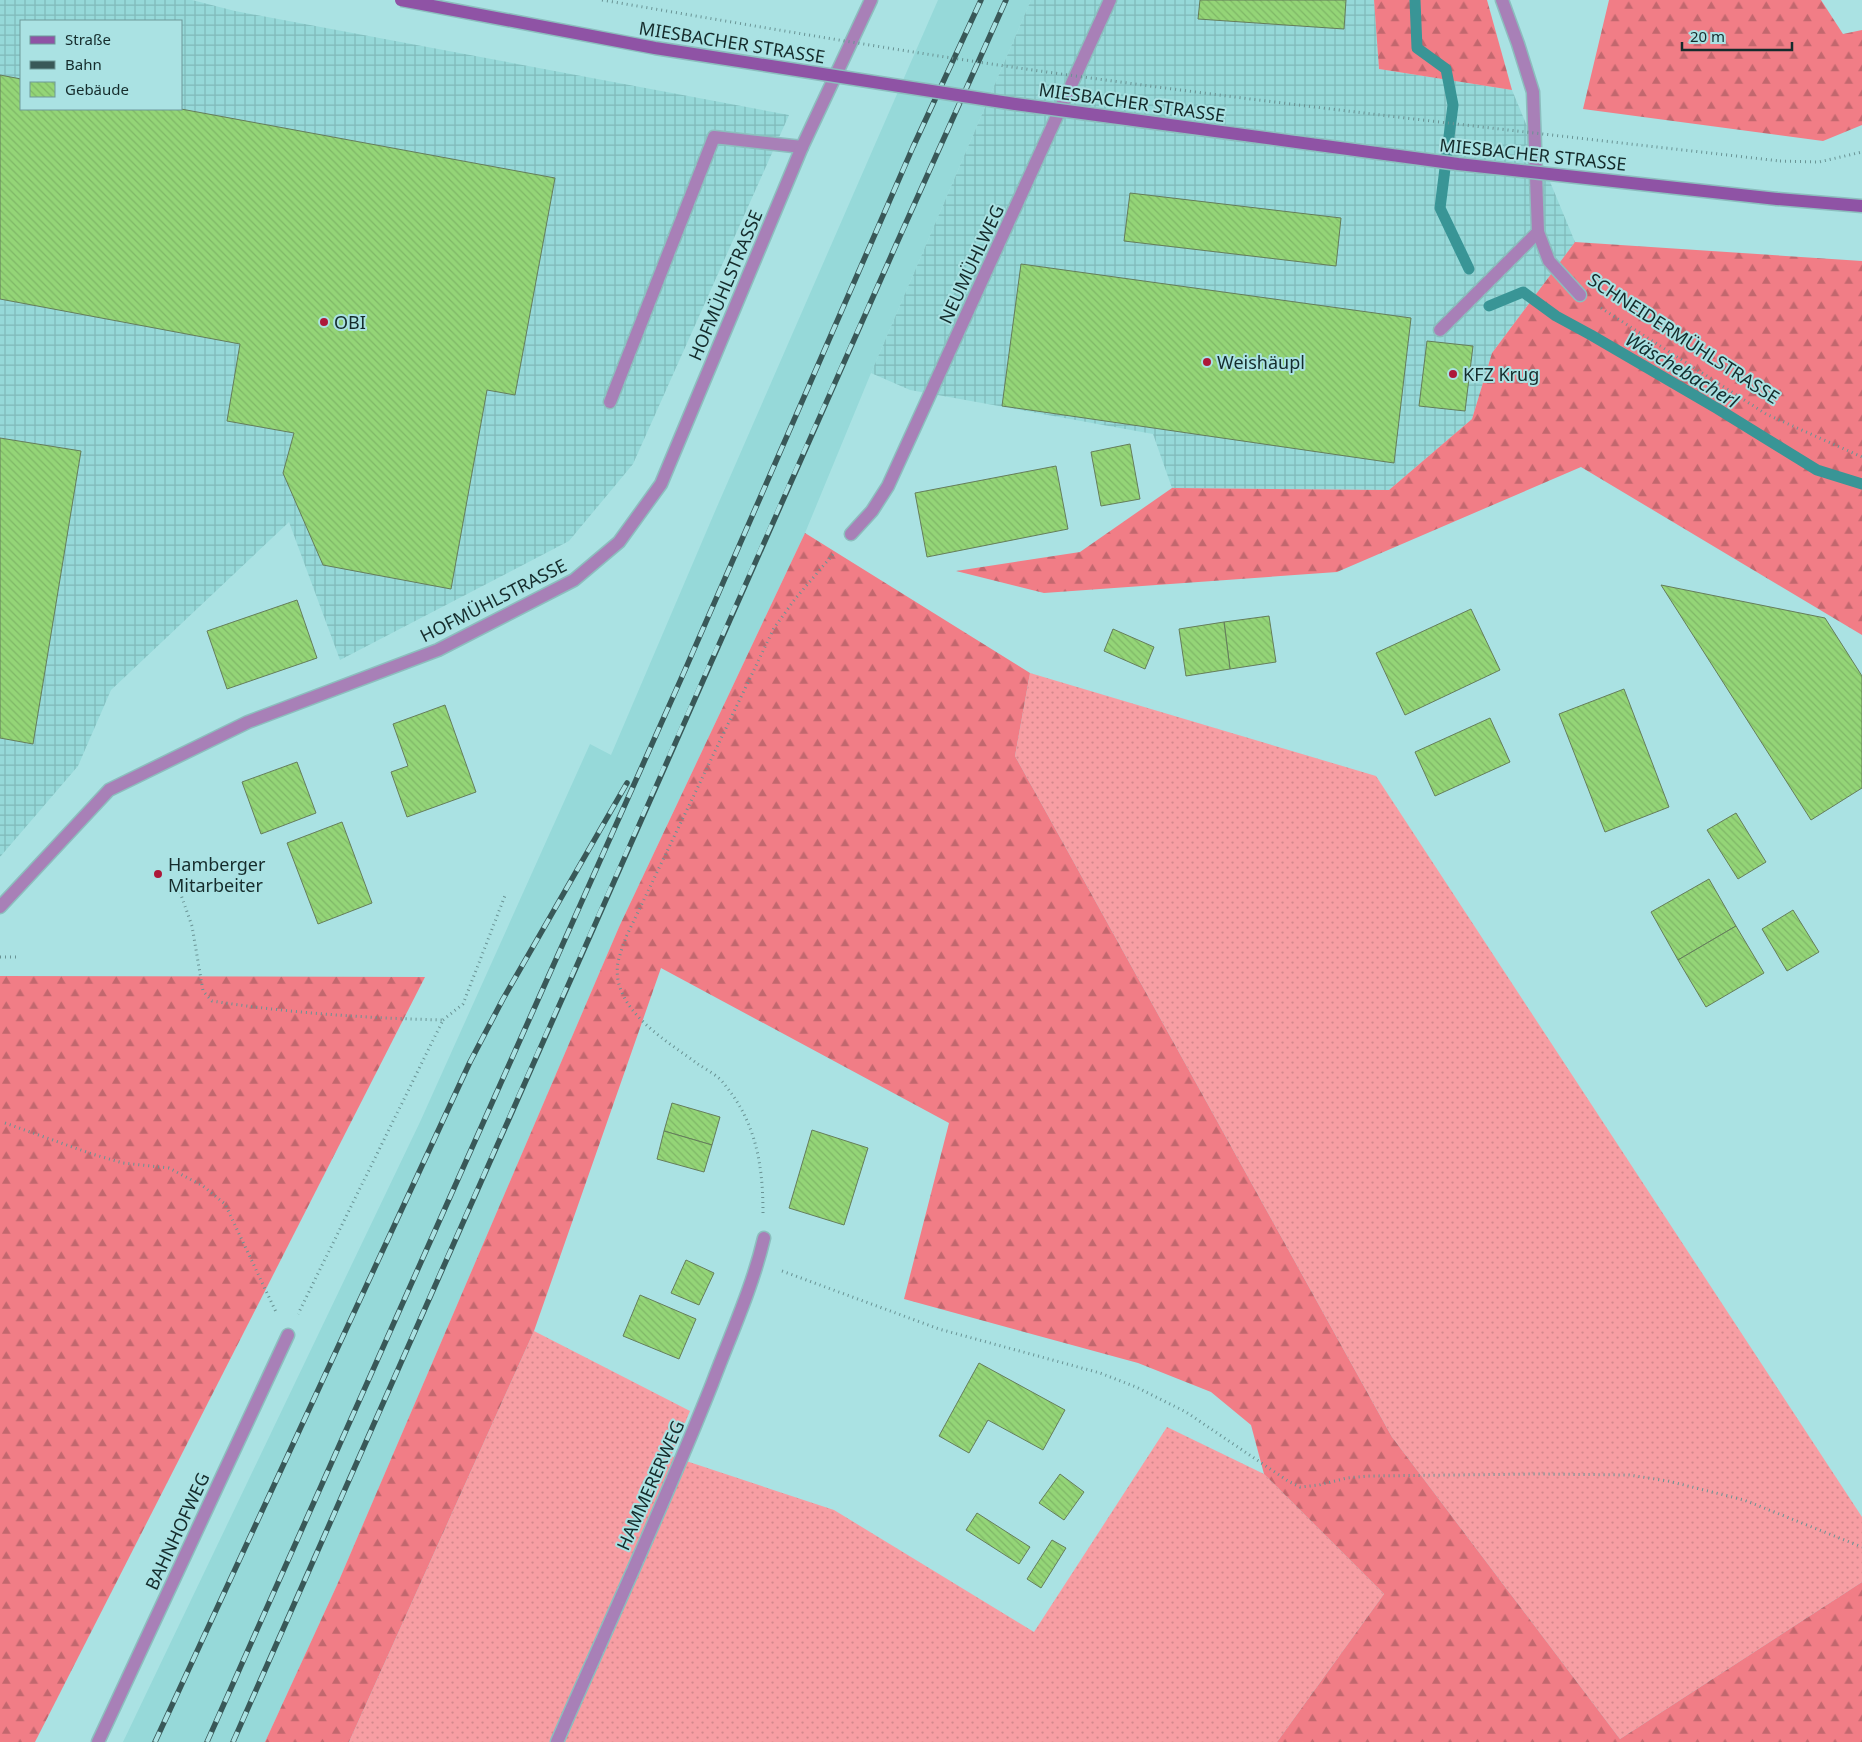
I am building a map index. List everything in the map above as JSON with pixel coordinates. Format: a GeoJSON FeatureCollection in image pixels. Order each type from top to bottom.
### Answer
{"type":"FeatureCollection","features":[{"type":"Feature","properties":{"kind":"main road","name":"MIESBACHER STRASSE"},"geometry":{"type":"LineString","coordinates":[[401,0],[654,48],[1015,104],[1458,164],[1777,199],[1862,206]]}},
{"type":"Feature","properties":{"kind":"street","name":"HOFMÜHLSTRASSE"},"geometry":{"type":"LineString","coordinates":[[0,907],[109,790],[248,722],[438,650],[574,580],[619,542],[661,484],[802,147],[871,0]]}},
{"type":"Feature","properties":{"kind":"street","name":"NEUMÜHLWEG"},"geometry":{"type":"LineString","coordinates":[[851,534],[872,511],[888,486],[1110,0]]}},
{"type":"Feature","properties":{"kind":"street","name":"SCHNEIDERMÜHLSTRASSE"},"geometry":{"type":"LineString","coordinates":[[1502,0],[1533,92],[1538,232],[1548,261],[1580,294]]}},
{"type":"Feature","properties":{"kind":"street"},"geometry":{"type":"LineString","coordinates":[[610,402],[714,136],[802,147]]}},
{"type":"Feature","properties":{"kind":"street"},"geometry":{"type":"LineString","coordinates":[[1440,330],[1538,232]]}},
{"type":"Feature","properties":{"kind":"street","name":"HAMMERERWEG"},"geometry":{"type":"LineString","coordinates":[[557,1742],[694,1431],[758,1263],[764,1238]]}},
{"type":"Feature","properties":{"kind":"street","name":"BAHNHOFWEG"},"geometry":{"type":"LineString","coordinates":[[98,1742],[288,1335]]}},
{"type":"Feature","properties":{"kind":"path"},"geometry":{"type":"LineString","coordinates":[[602,0],[825,38],[1095,79],[1439,123],[1780,160],[1819,162],[1862,152]]}},
{"type":"Feature","properties":{"kind":"path","name":"SCHNEIDERMÜHLSTRASSE"},"geometry":{"type":"LineString","coordinates":[[1580,294],[1766,414],[1862,457]]}},
{"type":"Feature","properties":{"kind":"path"},"geometry":{"type":"LineString","coordinates":[[764,1238],[762,1169],[754,1138],[743,1111],[724,1083],[648,1027],[628,1006],[619,984],[618,964],[630,928],[774,628],[795,599],[851,534]]}},
{"type":"Feature","properties":{"kind":"path"},"geometry":{"type":"LineString","coordinates":[[180,892],[192,926],[203,991],[212,1001],[267,1010],[326,1015],[442,1020]]}},
{"type":"Feature","properties":{"kind":"path"},"geometry":{"type":"LineString","coordinates":[[288,1335],[442,1020],[464,1004],[506,893]]}},
{"type":"Feature","properties":{"kind":"path"},"geometry":{"type":"LineString","coordinates":[[0,957],[17,957]]}},
{"type":"Feature","properties":{"kind":"path"},"geometry":{"type":"LineString","coordinates":[[5,1122],[92,1154],[123,1163],[169,1168],[203,1186],[225,1204],[264,1288]]}},
{"type":"Feature","properties":{"kind":"path"},"geometry":{"type":"LineString","coordinates":[[758,1263],[939,1330],[1100,1372],[1136,1387],[1186,1412],[1300,1487],[1368,1476],[1629,1475],[1668,1481],[1744,1500],[1862,1547]]}},
{"type":"Feature","properties":{"kind":"shaded area"},"geometry":{"type":"Polygon","coordinates":[[[0,0],[192,0],[235,11],[789,115],[633,464],[569,541],[340,660],[289,522],[111,690],[78,766],[0,857],[0,0]]]}},
{"type":"Feature","properties":{"kind":"shaded area"},"geometry":{"type":"Polygon","coordinates":[[[938,0],[1031,0],[871,373],[805,533],[619,927],[337,1585],[265,1742],[123,1742],[420,1122],[590,744],[611,755],[938,0]]]}},
{"type":"Feature","properties":{"kind":"shaded area"},"geometry":{"type":"Polygon","coordinates":[[[1031,0],[1374,0],[1379,69],[1512,90],[1575,242],[1492,353],[1472,419],[1389,490],[1172,488],[1153,434],[910,390],[871,373],[1031,0]]]}},
{"type":"Feature","properties":{"kind":"shaded area"},"geometry":{"type":"Polygon","coordinates":[[[1030,673],[1376,776],[1862,1517],[1862,1582],[1620,1739],[1392,1437],[1015,756],[1030,673]]]}},
{"type":"Feature","properties":{"kind":"shaded area"},"geometry":{"type":"Polygon","coordinates":[[[534,1331],[690,1411],[671,1456],[834,1510],[1034,1632],[1167,1427],[1264,1474],[1384,1594],[1277,1742],[349,1742],[534,1331]]]}},
{"type":"Feature","properties":{"kind":"green space"},"geometry":{"type":"Polygon","coordinates":[[[1374,0],[1487,0],[1512,90],[1379,69],[1374,0]]]}},
{"type":"Feature","properties":{"kind":"green space"},"geometry":{"type":"Polygon","coordinates":[[[1609,0],[1821,0],[1843,34],[1862,30],[1862,125],[1823,141],[1583,109],[1609,0]]]}},
{"type":"Feature","properties":{"kind":"green space"},"geometry":{"type":"Polygon","coordinates":[[[1575,242],[1862,261],[1862,635],[1581,467],[1337,572],[1044,593],[956,571],[1080,552],[1172,488],[1389,490],[1472,419],[1492,353],[1575,242]]]}},
{"type":"Feature","properties":{"kind":"green space"},"geometry":{"type":"Polygon","coordinates":[[[805,533],[1030,673],[1015,756],[1392,1437],[1620,1739],[1862,1582],[1862,1742],[1277,1742],[1384,1594],[1264,1474],[1251,1425],[1211,1392],[1138,1363],[904,1299],[949,1123],[661,968],[534,1331],[349,1742],[265,1742],[337,1585],[619,927],[805,533]]]}},
{"type":"Feature","properties":{"kind":"green space"},"geometry":{"type":"Polygon","coordinates":[[[0,976],[425,977],[35,1742],[0,1742],[0,976]]]}},
{"type":"Feature","properties":{"kind":"building"},"geometry":{"type":"Polygon","coordinates":[[[1200,0],[1346,0],[1344,29],[1198,19],[1200,0]]]}},
{"type":"Feature","properties":{"kind":"building","name":"OBI"},"geometry":{"type":"Polygon","coordinates":[[[0,75],[20,79],[20,110],[182,109],[555,178],[515,395],[487,390],[451,589],[323,565],[283,473],[294,433],[227,421],[240,344],[0,299],[0,75]]]}},
{"type":"Feature","properties":{"kind":"building"},"geometry":{"type":"Polygon","coordinates":[[[1130,193],[1341,218],[1336,266],[1124,241],[1130,193]]]}},
{"type":"Feature","properties":{"kind":"building","name":"Weishäupl"},"geometry":{"type":"Polygon","coordinates":[[[1021,264],[1411,318],[1394,463],[1002,406],[1021,264]]]}},
{"type":"Feature","properties":{"kind":"building"},"geometry":{"type":"Polygon","coordinates":[[[1427,341],[1473,346],[1465,411],[1419,406],[1427,341]]]}},
{"type":"Feature","properties":{"kind":"building"},"geometry":{"type":"Polygon","coordinates":[[[0,438],[81,451],[33,744],[0,738],[0,438]]]}},
{"type":"Feature","properties":{"kind":"building"},"geometry":{"type":"Polygon","coordinates":[[[1130,444],[1140,499],[1101,506],[1091,452],[1130,444]]]}},
{"type":"Feature","properties":{"kind":"building"},"geometry":{"type":"Polygon","coordinates":[[[1056,466],[1068,529],[927,557],[915,493],[1056,466]]]}},
{"type":"Feature","properties":{"kind":"building"},"geometry":{"type":"Polygon","coordinates":[[[1661,585],[1825,618],[1862,676],[1862,788],[1811,820],[1661,585]]]}},
{"type":"Feature","properties":{"kind":"building"},"geometry":{"type":"Polygon","coordinates":[[[297,600],[317,658],[227,689],[207,631],[297,600]]]}},
{"type":"Feature","properties":{"kind":"building"},"geometry":{"type":"Polygon","coordinates":[[[1471,609],[1500,670],[1405,715],[1376,653],[1471,609]]]}},
{"type":"Feature","properties":{"kind":"building"},"geometry":{"type":"Polygon","coordinates":[[[1269,616],[1276,662],[1230,669],[1224,622],[1269,616]]]}},
{"type":"Feature","properties":{"kind":"building"},"geometry":{"type":"Polygon","coordinates":[[[1224,622],[1230,669],[1186,676],[1179,629],[1224,622]]]}},
{"type":"Feature","properties":{"kind":"building"},"geometry":{"type":"Polygon","coordinates":[[[1113,629],[1154,647],[1145,669],[1104,651],[1113,629]]]}},
{"type":"Feature","properties":{"kind":"building"},"geometry":{"type":"Polygon","coordinates":[[[1624,689],[1669,807],[1605,832],[1559,714],[1624,689]]]}},
{"type":"Feature","properties":{"kind":"building"},"geometry":{"type":"Polygon","coordinates":[[[445,705],[476,792],[407,817],[391,772],[408,766],[393,724],[445,705]]]}},
{"type":"Feature","properties":{"kind":"building"},"geometry":{"type":"Polygon","coordinates":[[[1490,718],[1510,762],[1435,796],[1415,752],[1490,718]]]}},
{"type":"Feature","properties":{"kind":"building"},"geometry":{"type":"Polygon","coordinates":[[[297,762],[316,813],[261,834],[242,782],[297,762]]]}},
{"type":"Feature","properties":{"kind":"building"},"geometry":{"type":"Polygon","coordinates":[[[1736,813],[1766,862],[1738,879],[1707,830],[1736,813]]]}},
{"type":"Feature","properties":{"kind":"building"},"geometry":{"type":"Polygon","coordinates":[[[342,822],[372,903],[318,924],[287,843],[342,822]]]}},
{"type":"Feature","properties":{"kind":"building"},"geometry":{"type":"Polygon","coordinates":[[[1709,879],[1736,926],[1678,960],[1651,912],[1709,879]]]}},
{"type":"Feature","properties":{"kind":"building"},"geometry":{"type":"Polygon","coordinates":[[[1793,910],[1819,952],[1787,971],[1762,929],[1793,910]]]}},
{"type":"Feature","properties":{"kind":"building"},"geometry":{"type":"Polygon","coordinates":[[[1736,926],[1764,973],[1706,1007],[1678,960],[1736,926]]]}},
{"type":"Feature","properties":{"kind":"building"},"geometry":{"type":"Polygon","coordinates":[[[672,1103],[720,1117],[712,1145],[664,1131],[672,1103]]]}},
{"type":"Feature","properties":{"kind":"building"},"geometry":{"type":"Polygon","coordinates":[[[812,1130],[868,1148],[844,1225],[789,1208],[812,1130]]]}},
{"type":"Feature","properties":{"kind":"building"},"geometry":{"type":"Polygon","coordinates":[[[664,1131],[712,1145],[704,1172],[657,1159],[664,1131]]]}},
{"type":"Feature","properties":{"kind":"building"},"geometry":{"type":"Polygon","coordinates":[[[686,1260],[714,1273],[699,1305],[671,1293],[686,1260]]]}},
{"type":"Feature","properties":{"kind":"building"},"geometry":{"type":"Polygon","coordinates":[[[640,1295],[696,1319],[679,1359],[623,1336],[640,1295]]]}},
{"type":"Feature","properties":{"kind":"building"},"geometry":{"type":"Polygon","coordinates":[[[979,1363],[1065,1410],[1043,1450],[988,1420],[969,1453],[939,1436],[979,1363]]]}},
{"type":"Feature","properties":{"kind":"building"},"geometry":{"type":"Polygon","coordinates":[[[1060,1474],[1084,1492],[1064,1520],[1039,1503],[1060,1474]]]}},
{"type":"Feature","properties":{"kind":"building"},"geometry":{"type":"Polygon","coordinates":[[[977,1513],[1030,1547],[1019,1564],[966,1530],[977,1513]]]}},
{"type":"Feature","properties":{"kind":"building"},"geometry":{"type":"Polygon","coordinates":[[[1052,1540],[1066,1548],[1041,1588],[1027,1579],[1052,1540]]]}},
{"type":"Feature","properties":{"kind":"waterway","name":"Wäschebacherl"},"geometry":{"type":"LineString","coordinates":[[1415,0],[1417,48],[1446,69],[1453,105],[1440,208],[1469,269]]}},
{"type":"Feature","properties":{"kind":"waterway","name":"Wäschebacherl"},"geometry":{"type":"LineString","coordinates":[[1489,306],[1523,292],[1556,316],[1718,409],[1817,470],[1862,484]]}},
{"type":"Feature","properties":{"kind":"railway"},"geometry":{"type":"LineString","coordinates":[[207,1742],[685,670],[913,147],[981,0]]}},
{"type":"Feature","properties":{"kind":"railway"},"geometry":{"type":"LineString","coordinates":[[233,1742],[908,217],[1006,0]]}},
{"type":"Feature","properties":{"kind":"railway"},"geometry":{"type":"LineString","coordinates":[[155,1742],[470,1062],[503,999],[627,783]]}},
{"type":"Feature","properties":{"kind":"place","name":"OBI"},"geometry":{"type":"Point","coordinates":[324,322]}},
{"type":"Feature","properties":{"kind":"place","name":"Weishäupl"},"geometry":{"type":"Point","coordinates":[1207,362]}},
{"type":"Feature","properties":{"kind":"place","name":"KFZ Krug"},"geometry":{"type":"Point","coordinates":[1453,374]}},
{"type":"Feature","properties":{"kind":"place","name":"Hamberger Mitarbeiter"},"geometry":{"type":"Point","coordinates":[158,874]}}]}
